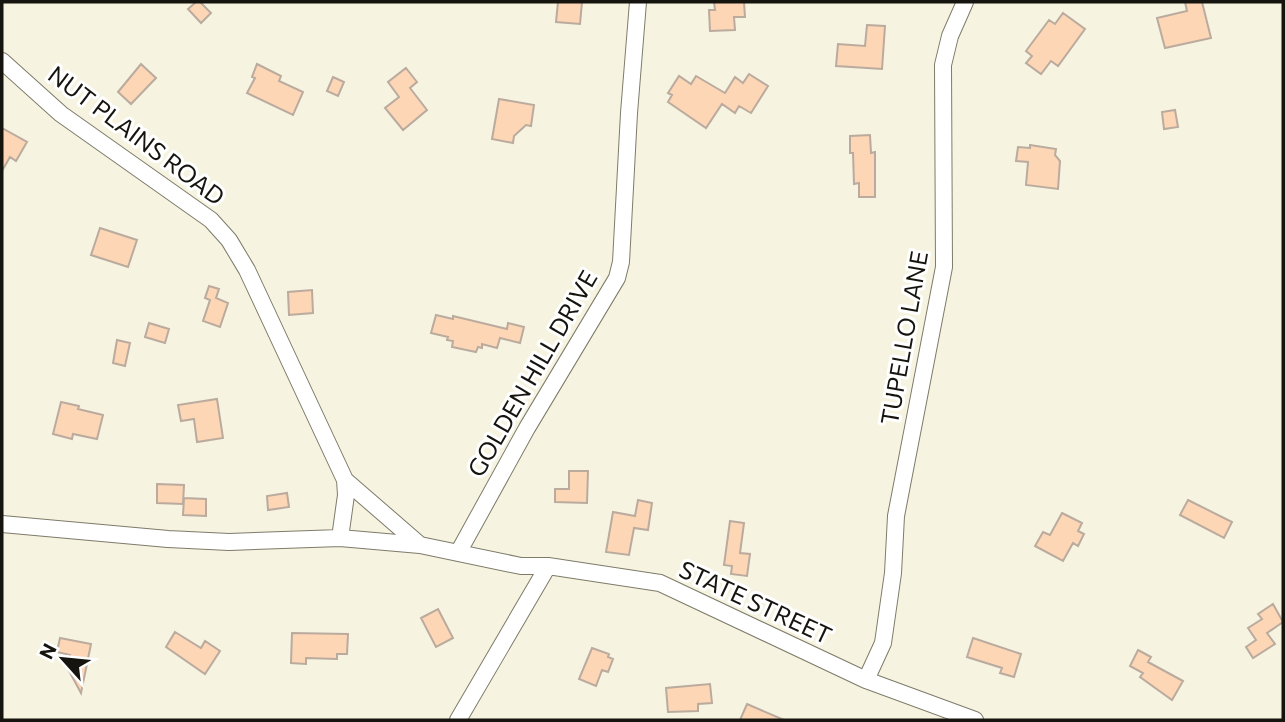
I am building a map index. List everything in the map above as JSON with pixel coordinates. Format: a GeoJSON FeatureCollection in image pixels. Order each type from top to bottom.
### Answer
{"type":"FeatureCollection","features":[{"type":"Feature","properties":{"kind":"street","name":"GOLDEN HILL DRIVE"},"geometry":{"type":"LineString","coordinates":[[458,553],[527,428],[617,278],[621,262],[638,2]]}},
{"type":"Feature","properties":{"kind":"street","name":"TUPELLO LANE"},"geometry":{"type":"LineString","coordinates":[[866,680],[883,643],[893,573],[896,516],[944,267],[943,65],[950,36],[965,2]]}},
{"type":"Feature","properties":{"kind":"street","name":"NUT PLAINS ROAD"},"geometry":{"type":"LineString","coordinates":[[2,61],[61,114],[211,220],[229,240],[267,311],[345,480],[346,495],[340,538]]}},
{"type":"Feature","properties":{"kind":"street","name":"NUT PLAINS ROAD"},"geometry":{"type":"LineString","coordinates":[[345,480],[420,545]]}},
{"type":"Feature","properties":{"kind":"street","name":"STATE STREET"},"geometry":{"type":"LineString","coordinates":[[2,524],[168,539],[229,542],[340,538],[420,545],[521,566],[548,566],[660,583],[866,680],[975,720]]}},
{"type":"Feature","properties":{"kind":"street"},"geometry":{"type":"LineString","coordinates":[[458,720],[548,566]]}},
{"type":"Feature","properties":{"kind":"building"},"geometry":{"type":"Polygon","coordinates":[[[200,2],[211,13],[201,23],[188,9],[200,2]]]}},
{"type":"Feature","properties":{"kind":"building"},"geometry":{"type":"Polygon","coordinates":[[[558,2],[582,2],[580,24],[556,22],[558,2]]]}},
{"type":"Feature","properties":{"kind":"building"},"geometry":{"type":"Polygon","coordinates":[[[714,2],[744,2],[745,17],[734,17],[735,30],[710,31],[709,10],[715,10],[714,2]]]}},
{"type":"Feature","properties":{"kind":"building"},"geometry":{"type":"Polygon","coordinates":[[[1185,2],[1202,2],[1211,38],[1165,48],[1157,18],[1187,11],[1185,2]]]}},
{"type":"Feature","properties":{"kind":"building"},"geometry":{"type":"Polygon","coordinates":[[[1063,13],[1085,29],[1058,66],[1051,61],[1041,74],[1026,63],[1032,56],[1026,51],[1049,20],[1055,24],[1063,13]]]}},
{"type":"Feature","properties":{"kind":"building"},"geometry":{"type":"Polygon","coordinates":[[[867,25],[885,26],[882,69],[836,66],[838,44],[865,46],[867,25]]]}},
{"type":"Feature","properties":{"kind":"building"},"geometry":{"type":"Polygon","coordinates":[[[141,64],[156,78],[131,104],[118,92],[141,64]]]}},
{"type":"Feature","properties":{"kind":"building"},"geometry":{"type":"Polygon","coordinates":[[[257,64],[281,76],[279,81],[303,92],[293,115],[247,93],[255,78],[252,77],[257,64]]]}},
{"type":"Feature","properties":{"kind":"building"},"geometry":{"type":"Polygon","coordinates":[[[406,68],[417,82],[410,88],[427,110],[403,130],[385,108],[399,97],[388,82],[406,68]]]}},
{"type":"Feature","properties":{"kind":"building"},"geometry":{"type":"Polygon","coordinates":[[[749,74],[768,86],[751,113],[739,106],[735,113],[722,104],[706,128],[668,102],[672,95],[668,93],[679,76],[691,84],[696,76],[725,93],[735,77],[743,83],[749,74]]]}},
{"type":"Feature","properties":{"kind":"building"},"geometry":{"type":"Polygon","coordinates":[[[333,77],[344,82],[338,96],[327,91],[333,77]]]}},
{"type":"Feature","properties":{"kind":"building"},"geometry":{"type":"Polygon","coordinates":[[[499,99],[534,105],[531,126],[526,125],[514,136],[513,143],[492,139],[499,99]]]}},
{"type":"Feature","properties":{"kind":"building"},"geometry":{"type":"Polygon","coordinates":[[[1175,110],[1178,127],[1164,129],[1162,112],[1175,110]]]}},
{"type":"Feature","properties":{"kind":"building"},"geometry":{"type":"Polygon","coordinates":[[[2,128],[27,142],[16,161],[10,157],[2,171],[2,128]]]}},
{"type":"Feature","properties":{"kind":"building"},"geometry":{"type":"Polygon","coordinates":[[[870,135],[871,153],[875,152],[875,197],[859,197],[859,183],[854,184],[850,136],[870,135]]]}},
{"type":"Feature","properties":{"kind":"building"},"geometry":{"type":"Polygon","coordinates":[[[1030,145],[1056,149],[1055,155],[1060,161],[1058,189],[1026,185],[1028,162],[1016,161],[1018,147],[1030,148],[1030,145]]]}},
{"type":"Feature","properties":{"kind":"building"},"geometry":{"type":"Polygon","coordinates":[[[100,228],[137,240],[128,267],[91,255],[100,228]]]}},
{"type":"Feature","properties":{"kind":"building"},"geometry":{"type":"Polygon","coordinates":[[[209,286],[219,289],[216,298],[228,303],[220,327],[203,321],[210,300],[205,298],[209,286]]]}},
{"type":"Feature","properties":{"kind":"building"},"geometry":{"type":"Polygon","coordinates":[[[312,290],[313,313],[289,315],[288,292],[312,290]]]}},
{"type":"Feature","properties":{"kind":"building"},"geometry":{"type":"Polygon","coordinates":[[[436,315],[453,319],[453,316],[507,329],[508,323],[524,327],[520,343],[500,338],[497,348],[482,344],[482,348],[478,347],[476,352],[452,347],[453,341],[447,340],[448,337],[431,333],[436,315]]]}},
{"type":"Feature","properties":{"kind":"building"},"geometry":{"type":"Polygon","coordinates":[[[149,323],[169,329],[165,343],[145,337],[149,323]]]}},
{"type":"Feature","properties":{"kind":"building"},"geometry":{"type":"Polygon","coordinates":[[[117,340],[130,343],[125,366],[113,363],[117,340]]]}},
{"type":"Feature","properties":{"kind":"building"},"geometry":{"type":"Polygon","coordinates":[[[217,399],[223,438],[197,442],[194,419],[181,421],[178,405],[217,399]]]}},
{"type":"Feature","properties":{"kind":"building"},"geometry":{"type":"Polygon","coordinates":[[[61,402],[103,415],[97,439],[73,434],[72,439],[53,434],[61,402]]]}},
{"type":"Feature","properties":{"kind":"building"},"geometry":{"type":"Polygon","coordinates":[[[569,471],[588,471],[587,503],[555,502],[555,489],[569,489],[569,471]]]}},
{"type":"Feature","properties":{"kind":"building"},"geometry":{"type":"Polygon","coordinates":[[[157,484],[184,485],[183,504],[157,503],[157,484]]]}},
{"type":"Feature","properties":{"kind":"building"},"geometry":{"type":"Polygon","coordinates":[[[287,493],[289,507],[268,510],[267,496],[287,493]]]}},
{"type":"Feature","properties":{"kind":"building"},"geometry":{"type":"Polygon","coordinates":[[[184,498],[206,499],[206,516],[183,515],[184,498]]]}},
{"type":"Feature","properties":{"kind":"building"},"geometry":{"type":"Polygon","coordinates":[[[638,500],[652,503],[648,530],[634,528],[629,555],[606,552],[613,512],[635,516],[638,500]]]}},
{"type":"Feature","properties":{"kind":"building"},"geometry":{"type":"Polygon","coordinates":[[[1188,500],[1232,522],[1224,538],[1180,515],[1188,500]]]}},
{"type":"Feature","properties":{"kind":"building"},"geometry":{"type":"Polygon","coordinates":[[[1062,513],[1082,523],[1078,531],[1084,534],[1078,546],[1073,543],[1063,561],[1035,546],[1043,532],[1050,535],[1062,513]]]}},
{"type":"Feature","properties":{"kind":"building"},"geometry":{"type":"Polygon","coordinates":[[[730,521],[744,523],[740,553],[750,554],[747,576],[731,574],[732,566],[724,565],[730,521]]]}},
{"type":"Feature","properties":{"kind":"building"},"geometry":{"type":"Polygon","coordinates":[[[1273,604],[1283,622],[1267,633],[1275,644],[1253,658],[1246,647],[1256,640],[1248,628],[1262,619],[1258,614],[1273,604]]]}},
{"type":"Feature","properties":{"kind":"building"},"geometry":{"type":"Polygon","coordinates":[[[438,609],[453,638],[436,647],[421,618],[438,609]]]}},
{"type":"Feature","properties":{"kind":"building"},"geometry":{"type":"Polygon","coordinates":[[[175,632],[201,648],[205,641],[220,651],[205,674],[166,647],[175,632]]]}},
{"type":"Feature","properties":{"kind":"building"},"geometry":{"type":"Polygon","coordinates":[[[292,633],[348,634],[347,654],[337,654],[337,659],[306,658],[306,664],[291,663],[292,633]]]}},
{"type":"Feature","properties":{"kind":"building"},"geometry":{"type":"Polygon","coordinates":[[[60,638],[91,644],[81,693],[67,667],[70,655],[57,652],[60,638]]]}},
{"type":"Feature","properties":{"kind":"building"},"geometry":{"type":"Polygon","coordinates":[[[973,638],[1021,654],[1014,677],[1000,673],[1002,668],[967,657],[973,638]]]}},
{"type":"Feature","properties":{"kind":"building"},"geometry":{"type":"Polygon","coordinates":[[[592,648],[609,654],[608,657],[613,659],[608,672],[602,670],[596,686],[579,679],[592,648]]]}},
{"type":"Feature","properties":{"kind":"building"},"geometry":{"type":"Polygon","coordinates":[[[1138,650],[1151,657],[1148,662],[1183,681],[1172,700],[1140,677],[1143,673],[1130,666],[1138,650]]]}},
{"type":"Feature","properties":{"kind":"building"},"geometry":{"type":"Polygon","coordinates":[[[710,684],[712,703],[698,704],[698,711],[668,712],[666,688],[710,684]]]}},
{"type":"Feature","properties":{"kind":"building"},"geometry":{"type":"Polygon","coordinates":[[[747,704],[784,720],[740,720],[747,704]]]}}]}
